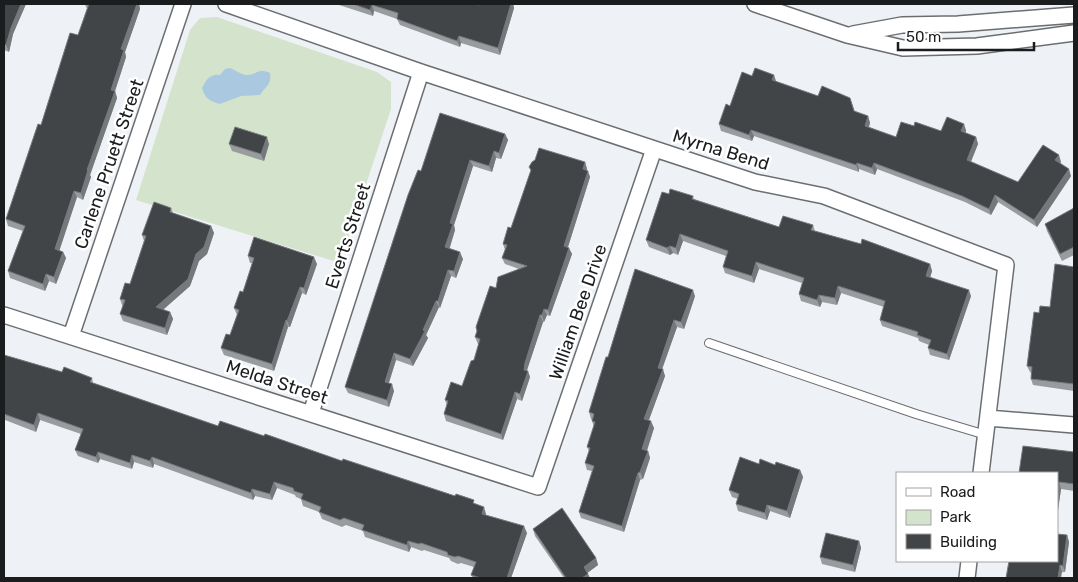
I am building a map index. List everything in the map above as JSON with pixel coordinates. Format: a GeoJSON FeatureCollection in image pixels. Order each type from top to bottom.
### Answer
{"type":"FeatureCollection","features":[{"type":"Feature","properties":{"kind":"street","name":"Carlene Pruett Street"},"geometry":{"type":"LineString","coordinates":[[71,336],[183,4]]}},
{"type":"Feature","properties":{"kind":"street","name":"Myrna Bend"},"geometry":{"type":"LineString","coordinates":[[226,4],[421,72],[755,182],[824,196],[1006,265],[981,472]]}},
{"type":"Feature","properties":{"kind":"street"},"geometry":{"type":"LineString","coordinates":[[755,4],[847,35],[903,48],[977,46],[1074,32]]}},
{"type":"Feature","properties":{"kind":"street"},"geometry":{"type":"LineString","coordinates":[[847,35],[902,25],[958,24],[1074,15]]}},
{"type":"Feature","properties":{"kind":"street","name":"Everts Street"},"geometry":{"type":"LineString","coordinates":[[311,413],[421,72]]}},
{"type":"Feature","properties":{"kind":"street","name":"William Bee Drive"},"geometry":{"type":"LineString","coordinates":[[538,487],[654,148]]}},
{"type":"Feature","properties":{"kind":"street","name":"Melda Street"},"geometry":{"type":"LineString","coordinates":[[4,315],[538,487]]}},
{"type":"Feature","properties":{"kind":"street"},"geometry":{"type":"LineString","coordinates":[[988,418],[1074,426]]}},
{"type":"Feature","properties":{"kind":"street"},"geometry":{"type":"LineString","coordinates":[[967,578],[969,562]]}},
{"type":"Feature","properties":{"kind":"lane"},"geometry":{"type":"LineString","coordinates":[[710,343],[916,414],[986,435]]}},
{"type":"Feature","properties":{"kind":"green space"},"geometry":{"type":"Polygon","coordinates":[[[217,17],[377,72],[391,82],[391,109],[340,263],[136,200],[190,30],[200,18],[217,17]]]}},
{"type":"Feature","properties":{"kind":"water"},"geometry":{"type":"Polygon","coordinates":[[[230,68],[246,75],[266,71],[270,73],[269,82],[260,95],[241,96],[220,104],[211,101],[206,97],[202,88],[211,76],[220,75],[225,69],[230,68]]]}},
{"type":"Feature","properties":{"kind":"building"},"geometry":{"type":"Polygon","coordinates":[[[4,4],[21,4],[6,45],[4,44],[4,4]]]}},
{"type":"Feature","properties":{"kind":"building"},"geometry":{"type":"Polygon","coordinates":[[[89,4],[137,4],[121,49],[124,50],[111,90],[115,91],[87,170],[81,193],[74,191],[55,249],[63,252],[54,277],[46,274],[43,284],[8,271],[25,226],[6,219],[38,124],[41,125],[70,33],[78,35],[89,4]]]}},
{"type":"Feature","properties":{"kind":"building"},"geometry":{"type":"Polygon","coordinates":[[[353,4],[511,4],[498,48],[459,36],[457,41],[397,19],[398,13],[372,5],[370,10],[353,4]]]}},
{"type":"Feature","properties":{"kind":"building"},"geometry":{"type":"Polygon","coordinates":[[[755,68],[774,75],[772,80],[818,96],[822,86],[850,98],[854,111],[868,116],[865,126],[896,137],[901,122],[914,126],[915,122],[941,131],[947,117],[964,124],[961,131],[976,137],[967,160],[1018,182],[1043,145],[1059,155],[1055,160],[1069,169],[1034,220],[995,195],[989,209],[962,196],[874,163],[872,168],[857,163],[856,165],[751,130],[749,135],[719,124],[726,104],[730,106],[742,72],[752,76],[755,68]]]}},
{"type":"Feature","properties":{"kind":"building"},"geometry":{"type":"Polygon","coordinates":[[[440,113],[505,134],[499,153],[494,151],[489,166],[470,160],[450,223],[453,224],[445,247],[460,252],[454,271],[448,270],[438,301],[436,301],[423,330],[425,331],[410,359],[394,353],[385,382],[392,384],[387,400],[345,387],[408,195],[418,170],[421,171],[440,113]]]}},
{"type":"Feature","properties":{"kind":"building"},"geometry":{"type":"Polygon","coordinates":[[[235,127],[267,137],[261,154],[229,144],[235,127]]]}},
{"type":"Feature","properties":{"kind":"building"},"geometry":{"type":"Polygon","coordinates":[[[539,148],[585,162],[583,169],[588,171],[564,246],[569,248],[548,310],[544,309],[542,315],[540,315],[525,363],[524,370],[528,371],[520,394],[515,392],[501,434],[444,414],[448,401],[445,400],[451,382],[462,386],[471,361],[474,360],[480,339],[475,337],[476,327],[490,286],[496,288],[498,277],[527,266],[502,258],[507,245],[503,244],[508,227],[511,228],[531,170],[529,167],[535,160],[539,148]]]}},
{"type":"Feature","properties":{"kind":"building"},"geometry":{"type":"Polygon","coordinates":[[[670,189],[693,196],[692,199],[779,227],[783,216],[813,225],[811,230],[861,244],[862,239],[930,264],[926,276],[969,290],[947,354],[928,348],[931,340],[917,335],[918,332],[880,320],[885,301],[838,286],[835,298],[819,295],[817,300],[799,294],[804,278],[756,262],[752,276],[723,267],[728,251],[680,234],[676,248],[670,246],[667,248],[646,240],[662,192],[669,194],[670,189]]]}},
{"type":"Feature","properties":{"kind":"building"},"geometry":{"type":"Polygon","coordinates":[[[154,202],[171,208],[170,212],[211,226],[204,247],[196,254],[188,279],[156,307],[170,312],[165,328],[120,314],[125,300],[120,299],[125,283],[130,284],[146,236],[142,235],[154,202]]]}},
{"type":"Feature","properties":{"kind":"building"},"geometry":{"type":"Polygon","coordinates":[[[1074,208],[1074,247],[1060,254],[1045,224],[1074,208]]]}},
{"type":"Feature","properties":{"kind":"building"},"geometry":{"type":"Polygon","coordinates":[[[254,237],[314,257],[304,288],[300,287],[286,320],[272,364],[221,348],[226,334],[230,335],[239,310],[234,308],[240,291],[243,292],[254,258],[248,256],[254,237]]]}},
{"type":"Feature","properties":{"kind":"building"},"geometry":{"type":"Polygon","coordinates":[[[1055,264],[1074,267],[1074,384],[1031,379],[1032,367],[1027,366],[1034,312],[1039,313],[1040,306],[1050,307],[1055,264]]]}},
{"type":"Feature","properties":{"kind":"building"},"geometry":{"type":"Polygon","coordinates":[[[635,269],[693,290],[681,322],[674,320],[658,368],[663,369],[644,419],[651,421],[642,449],[648,451],[638,473],[622,526],[579,512],[594,466],[585,463],[590,448],[587,447],[595,422],[592,421],[594,414],[589,412],[635,269]]]}},
{"type":"Feature","properties":{"kind":"building"},"geometry":{"type":"Polygon","coordinates":[[[4,355],[62,372],[64,367],[92,378],[90,382],[218,426],[220,421],[264,436],[265,434],[342,461],[343,459],[455,496],[456,494],[474,500],[473,503],[484,507],[482,514],[524,526],[507,578],[481,578],[471,575],[476,562],[448,555],[447,552],[421,543],[408,541],[407,545],[362,530],[364,525],[344,518],[340,520],[319,512],[321,507],[301,499],[303,494],[294,491],[293,488],[274,482],[270,494],[252,489],[251,493],[152,457],[150,461],[132,455],[130,463],[98,452],[96,457],[75,450],[83,429],[38,413],[34,425],[4,414],[4,355]]]}},
{"type":"Feature","properties":{"kind":"building"},"geometry":{"type":"Polygon","coordinates":[[[1023,446],[1074,452],[1074,484],[1059,482],[1058,489],[1058,472],[1019,472],[1023,446]]]}},
{"type":"Feature","properties":{"kind":"building"},"geometry":{"type":"Polygon","coordinates":[[[740,457],[759,464],[760,459],[775,465],[776,462],[800,470],[787,511],[767,505],[765,513],[736,504],[739,494],[729,490],[740,457]]]}},
{"type":"Feature","properties":{"kind":"building"},"geometry":{"type":"Polygon","coordinates":[[[562,508],[596,558],[584,567],[588,574],[582,578],[566,578],[533,529],[562,508]]]}},
{"type":"Feature","properties":{"kind":"building"},"geometry":{"type":"Polygon","coordinates":[[[826,533],[859,541],[853,565],[820,557],[826,533]]]}},
{"type":"Feature","properties":{"kind":"building"},"geometry":{"type":"Polygon","coordinates":[[[1058,534],[1067,535],[1063,566],[1060,565],[1058,578],[1006,578],[1009,562],[1058,562],[1058,534]]]}}]}
